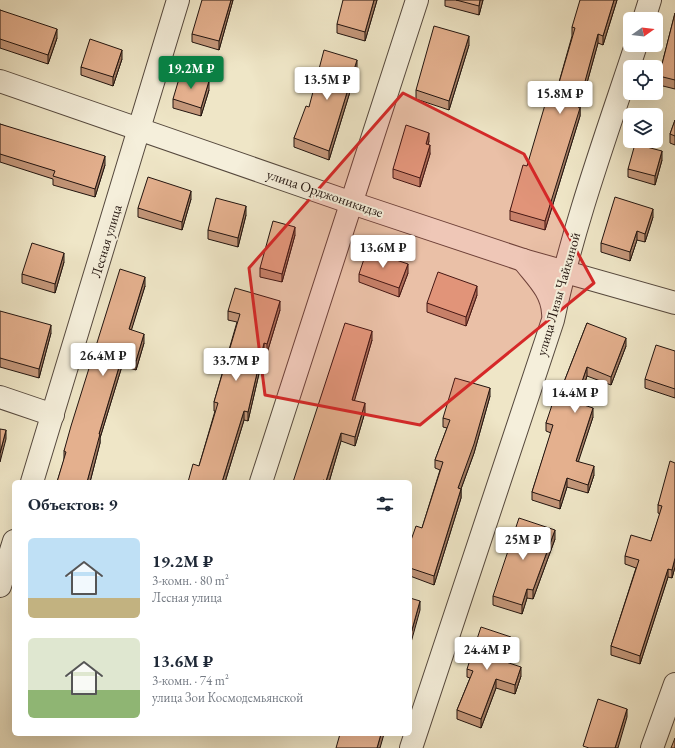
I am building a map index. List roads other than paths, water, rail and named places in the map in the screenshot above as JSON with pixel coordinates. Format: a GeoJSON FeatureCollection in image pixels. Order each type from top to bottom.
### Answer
{"type":"FeatureCollection","features":[{"type":"Feature","properties":{"kind":"street","name":"Лесная улица"},"geometry":{"type":"LineString","coordinates":[[33,480],[178,0]]}},
{"type":"Feature","properties":{"kind":"street"},"geometry":{"type":"LineString","coordinates":[[262,480],[417,0]]}},
{"type":"Feature","properties":{"kind":"street"},"geometry":{"type":"LineString","coordinates":[[646,12],[650,0]]}},
{"type":"Feature","properties":{"kind":"street","name":"улица Лизы Чайкиной"},"geometry":{"type":"LineString","coordinates":[[411,748],[553,320],[563,271],[634,52]]}},
{"type":"Feature","properties":{"kind":"street","name":"улица Орджоникидзе"},"geometry":{"type":"LineString","coordinates":[[0,81],[352,203],[523,260],[675,303]]}},
{"type":"Feature","properties":{"kind":"street"},"geometry":{"type":"LineString","coordinates":[[523,260],[546,288],[552,303],[553,320]]}},
{"type":"Feature","properties":{"kind":"street"},"geometry":{"type":"LineString","coordinates":[[0,397],[53,415]]}},
{"type":"Feature","properties":{"kind":"street"},"geometry":{"type":"LineString","coordinates":[[0,586],[12,547]]}},
{"type":"Feature","properties":{"kind":"street"},"geometry":{"type":"LineString","coordinates":[[652,748],[675,684]]}}]}
